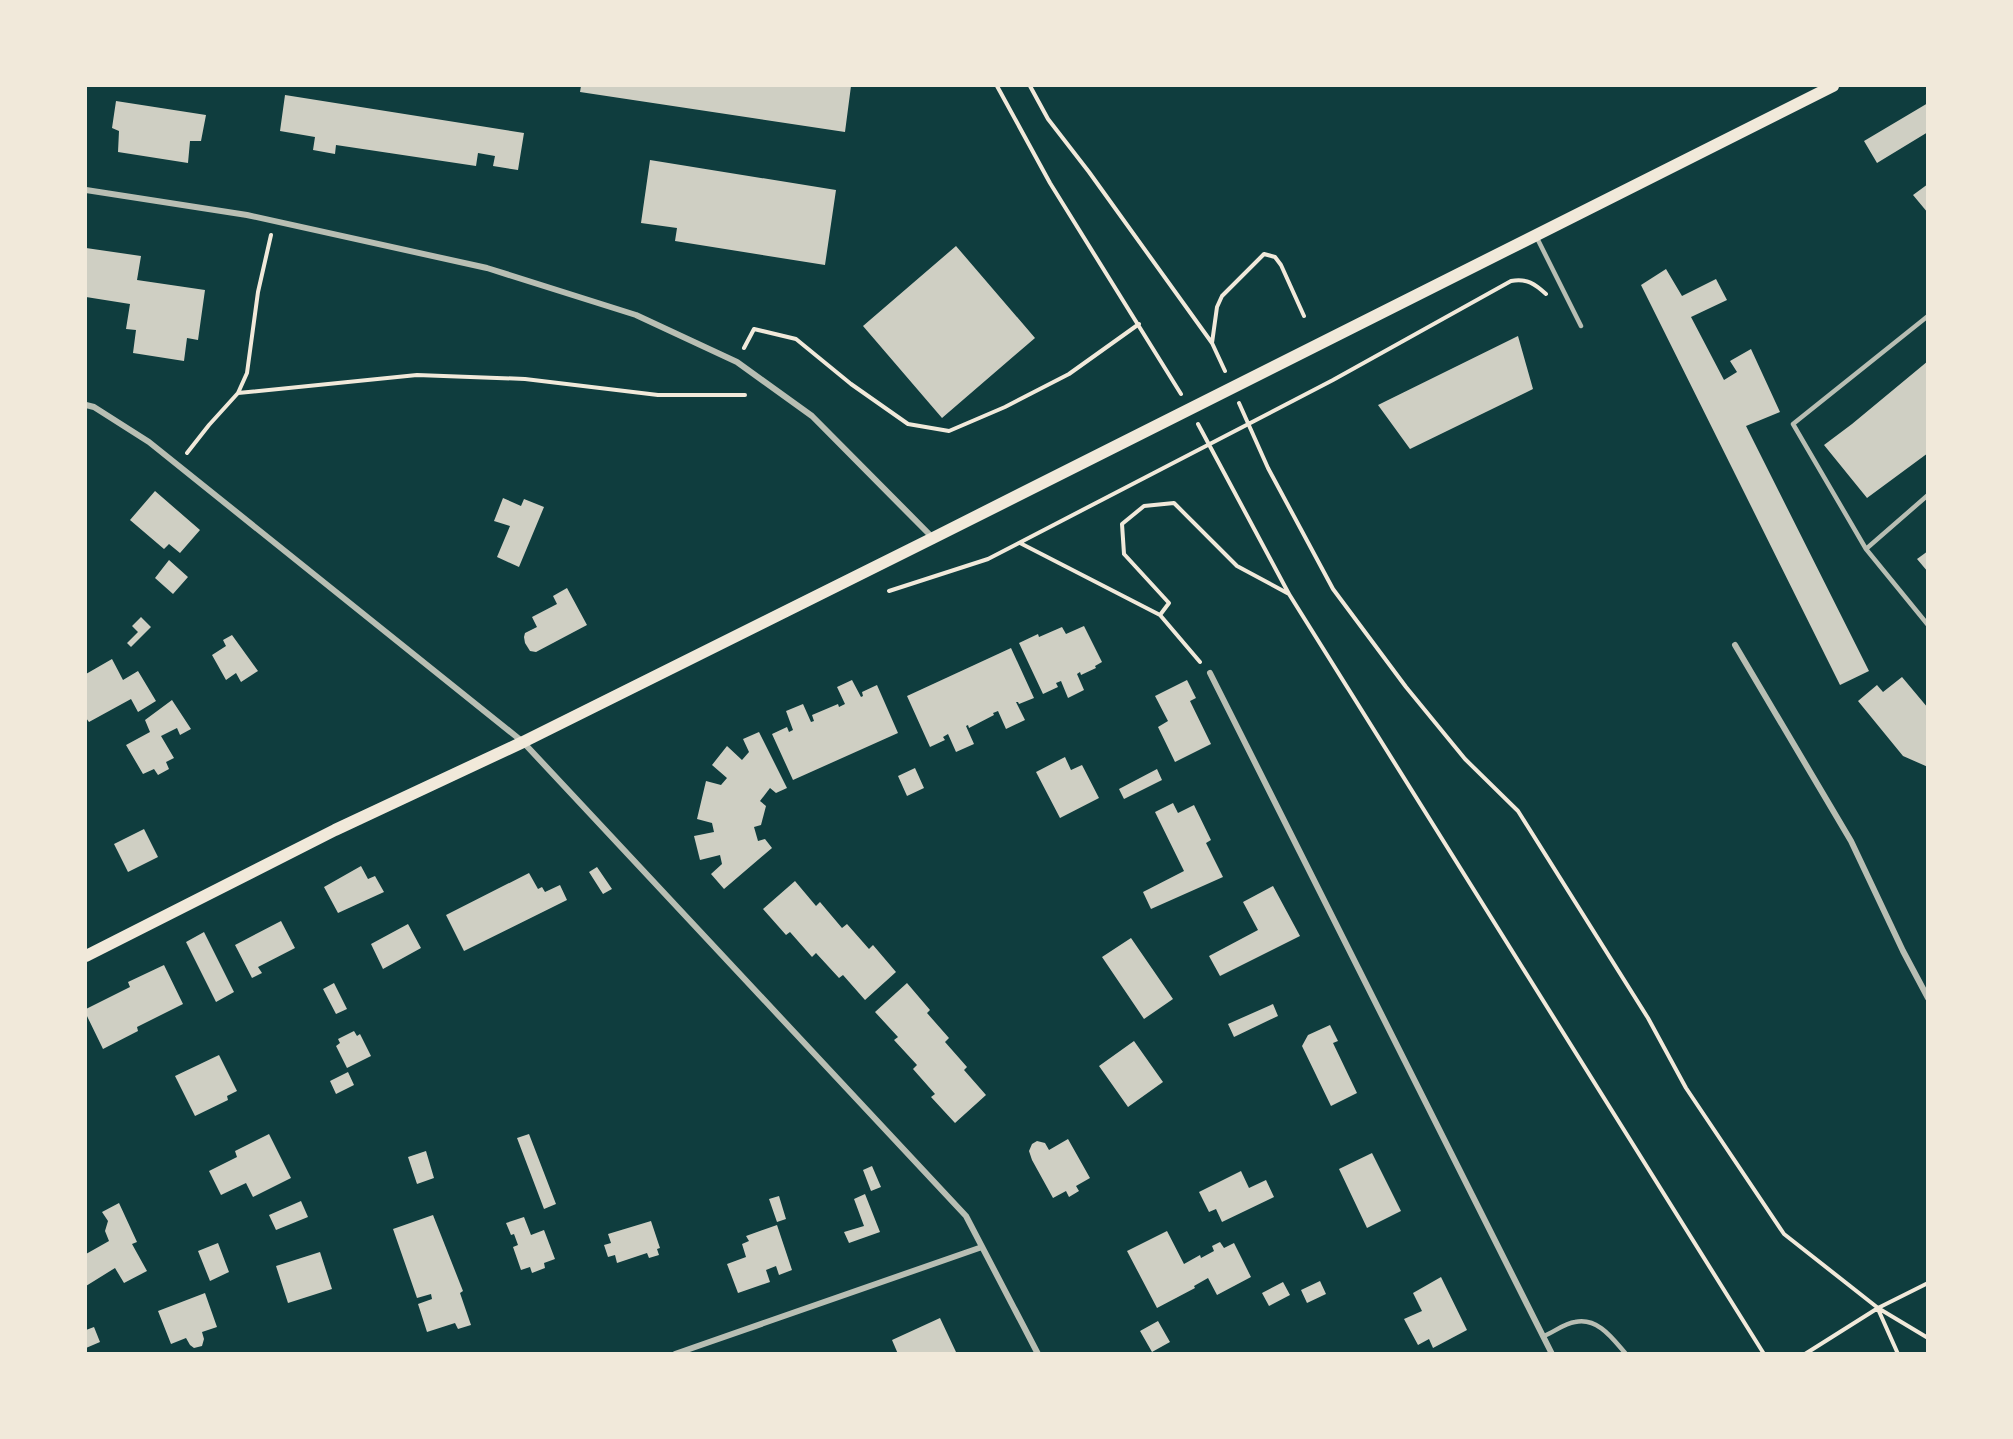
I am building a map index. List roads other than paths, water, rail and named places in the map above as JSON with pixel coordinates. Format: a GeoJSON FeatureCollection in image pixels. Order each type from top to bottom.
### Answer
{"type":"FeatureCollection","features":[{"type":"Feature","properties":{"kind":"main road"},"geometry":{"type":"LineString","coordinates":[[86,956],[335,830],[523,742],[933,538],[1833,86]]}},
{"type":"Feature","properties":{"kind":"street"},"geometry":{"type":"LineString","coordinates":[[86,190],[247,215],[487,268],[636,315],[737,362],[812,416],[933,538]]}},
{"type":"Feature","properties":{"kind":"street"},"geometry":{"type":"LineString","coordinates":[[86,405],[94,407],[149,441],[523,742],[966,1216],[1038,1353]]}},
{"type":"Feature","properties":{"kind":"street"},"geometry":{"type":"LineString","coordinates":[[1735,645],[1851,841],[1928,998]]}},
{"type":"Feature","properties":{"kind":"street"},"geometry":{"type":"LineString","coordinates":[[1210,673],[1552,1353]]}},
{"type":"Feature","properties":{"kind":"street"},"geometry":{"type":"LineString","coordinates":[[675,1353],[982,1246]]}},
{"type":"Feature","properties":{"kind":"lane"},"geometry":{"type":"LineString","coordinates":[[1536,235],[1581,326]]}},
{"type":"Feature","properties":{"kind":"lane"},"geometry":{"type":"LineString","coordinates":[[1928,316],[1793,424],[1866,549],[1928,626]]}},
{"type":"Feature","properties":{"kind":"lane"},"geometry":{"type":"LineString","coordinates":[[1866,549],[1928,495]]}},
{"type":"Feature","properties":{"kind":"lane"},"geometry":{"type":"LineString","coordinates":[[1544,1336],[1575,1322],[1588,1322],[1605,1330],[1626,1353]]}}]}
